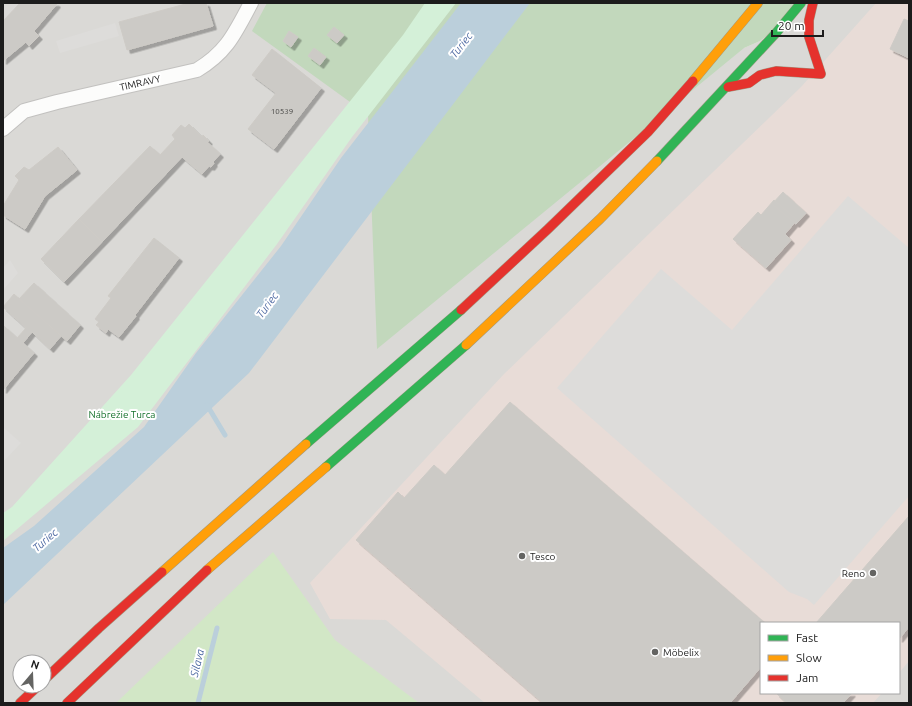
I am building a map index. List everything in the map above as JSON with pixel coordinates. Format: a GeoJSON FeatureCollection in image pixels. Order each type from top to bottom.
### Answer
{"type":"FeatureCollection","features":[{"type":"Feature","properties":{"kind":"main road"},"geometry":{"type":"LineString","coordinates":[[52,672],[99,628],[243,499],[462,309],[548,229],[648,132],[758,3]]}},
{"type":"Feature","properties":{"kind":"main road"},"geometry":{"type":"LineString","coordinates":[[67,703],[202,576],[479,333],[600,219],[727,87],[801,3]]}},
{"type":"Feature","properties":{"kind":"main road"},"geometry":{"type":"LineString","coordinates":[[727,87],[749,83],[760,75],[776,71],[821,74],[809,37],[809,20],[813,3]]}},
{"type":"Feature","properties":{"kind":"main road"},"geometry":{"type":"LineString","coordinates":[[20,703],[30,694]]}},
{"type":"Feature","properties":{"kind":"street","name":"TIMRAVY"},"geometry":{"type":"LineString","coordinates":[[3,129],[24,111],[197,70],[211,62],[224,49],[251,3]]}},
{"type":"Feature","properties":{"kind":"shaded area"},"geometry":{"type":"Polygon","coordinates":[[[3,3],[459,3],[744,48],[760,41],[809,3],[909,3],[909,703],[3,703],[3,3]]]}},
{"type":"Feature","properties":{"kind":"shaded area"},"geometry":{"type":"Polygon","coordinates":[[[876,3],[909,3],[909,661],[900,672],[900,622],[760,622],[760,694],[881,694],[873,703],[485,703],[386,620],[330,619],[310,583],[504,374],[801,87],[876,3]]]}},
{"type":"Feature","properties":{"kind":"shaded area"},"geometry":{"type":"Polygon","coordinates":[[[115,23],[119,36],[60,53],[56,41],[115,23]]]}},
{"type":"Feature","properties":{"kind":"shaded area"},"geometry":{"type":"Polygon","coordinates":[[[848,196],[909,248],[909,496],[814,605],[807,599],[789,592],[557,388],[661,269],[732,330],[848,196]]]}},
{"type":"Feature","properties":{"kind":"shaded area"},"geometry":{"type":"Polygon","coordinates":[[[10,260],[18,273],[3,290],[3,268],[10,260]]]}},
{"type":"Feature","properties":{"kind":"shaded area"},"geometry":{"type":"Polygon","coordinates":[[[3,427],[21,443],[3,462],[3,427]]]}},
{"type":"Feature","properties":{"kind":"green space"},"geometry":{"type":"Polygon","coordinates":[[[267,3],[809,3],[760,41],[744,48],[377,349],[368,115],[252,31],[267,3]]]}},
{"type":"Feature","properties":{"kind":"green space","name":"Nábrežie Turca"},"geometry":{"type":"Polygon","coordinates":[[[425,3],[456,3],[352,137],[277,244],[138,427],[3,541],[3,513],[12,507],[131,375],[403,35],[425,3]]]}},
{"type":"Feature","properties":{"kind":"green space"},"geometry":{"type":"Polygon","coordinates":[[[273,552],[335,640],[419,703],[116,703],[273,552]]]}},
{"type":"Feature","properties":{"kind":"water","name":"Turiec"},"geometry":{"type":"Polygon","coordinates":[[[461,3],[530,3],[249,373],[3,605],[3,548],[34,526],[144,427],[196,353],[281,246],[341,158],[461,3]]]}},
{"type":"Feature","properties":{"kind":"building"},"geometry":{"type":"Polygon","coordinates":[[[20,3],[57,4],[34,31],[39,36],[29,46],[26,42],[3,61],[3,21],[20,3]]]}},
{"type":"Feature","properties":{"kind":"building"},"geometry":{"type":"Polygon","coordinates":[[[189,3],[206,3],[213,26],[127,50],[119,22],[189,3]]]}},
{"type":"Feature","properties":{"kind":"building"},"geometry":{"type":"Polygon","coordinates":[[[904,19],[909,21],[909,58],[890,49],[904,19]]]}},
{"type":"Feature","properties":{"kind":"building"},"geometry":{"type":"Polygon","coordinates":[[[334,27],[344,35],[337,43],[327,35],[334,27]]]}},
{"type":"Feature","properties":{"kind":"building"},"geometry":{"type":"Polygon","coordinates":[[[289,31],[298,37],[291,47],[283,41],[289,31]]]}},
{"type":"Feature","properties":{"kind":"building"},"geometry":{"type":"Polygon","coordinates":[[[314,48],[326,57],[320,65],[308,56],[314,48]]]}},
{"type":"Feature","properties":{"kind":"building"},"geometry":{"type":"Polygon","coordinates":[[[272,49],[321,88],[274,149],[248,129],[276,93],[252,75],[272,49]]]}},
{"type":"Feature","properties":{"kind":"building"},"geometry":{"type":"Polygon","coordinates":[[[189,124],[202,137],[203,135],[209,141],[207,142],[220,154],[213,162],[214,163],[211,167],[209,166],[202,174],[182,157],[172,135],[181,125],[185,128],[189,124]]]}},
{"type":"Feature","properties":{"kind":"building"},"geometry":{"type":"Polygon","coordinates":[[[175,139],[182,157],[102,242],[79,219],[150,146],[160,155],[175,139]]]}},
{"type":"Feature","properties":{"kind":"building"},"geometry":{"type":"Polygon","coordinates":[[[58,147],[77,170],[45,196],[25,229],[3,215],[3,206],[19,180],[15,176],[24,167],[29,170],[58,147]]]}},
{"type":"Feature","properties":{"kind":"building"},"geometry":{"type":"Polygon","coordinates":[[[783,192],[806,213],[796,224],[772,204],[783,192]]]}},
{"type":"Feature","properties":{"kind":"building"},"geometry":{"type":"Polygon","coordinates":[[[774,200],[797,220],[785,234],[791,240],[766,268],[733,239],[758,212],[761,215],[774,200]]]}},
{"type":"Feature","properties":{"kind":"building"},"geometry":{"type":"Polygon","coordinates":[[[79,219],[102,242],[64,282],[41,259],[79,219]]]}},
{"type":"Feature","properties":{"kind":"building"},"geometry":{"type":"Polygon","coordinates":[[[154,238],[179,258],[119,337],[108,329],[106,333],[96,325],[99,322],[95,319],[111,298],[108,296],[154,238]]]}},
{"type":"Feature","properties":{"kind":"building"},"geometry":{"type":"Polygon","coordinates":[[[34,283],[80,325],[67,341],[19,299],[34,283]]]}},
{"type":"Feature","properties":{"kind":"building"},"geometry":{"type":"Polygon","coordinates":[[[14,294],[61,336],[50,349],[32,332],[23,343],[34,353],[3,390],[3,328],[4,326],[17,338],[26,328],[3,307],[14,294]]]}},
{"type":"Feature","properties":{"kind":"building"},"geometry":{"type":"Polygon","coordinates":[[[510,402],[764,622],[760,622],[760,668],[730,703],[543,703],[356,540],[398,492],[404,498],[434,465],[445,475],[510,402]]]}},
{"type":"Feature","properties":{"kind":"building"},"geometry":{"type":"Polygon","coordinates":[[[909,516],[909,627],[900,638],[900,622],[817,622],[909,516]]]}},
{"type":"Feature","properties":{"kind":"building"},"geometry":{"type":"Polygon","coordinates":[[[777,694],[851,694],[843,703],[787,703],[777,694]]]}},
{"type":"Feature","properties":{"kind":"waterway","name":"Silava"},"geometry":{"type":"LineString","coordinates":[[207,405],[225,435]]}},
{"type":"Feature","properties":{"kind":"waterway","name":"Silava"},"geometry":{"type":"LineString","coordinates":[[198,703],[217,628]]}},
{"type":"Feature","properties":{"kind":"traffic: fast"},"geometry":{"type":"LineString","coordinates":[[657,161],[776,33],[801,3]]}},
{"type":"Feature","properties":{"kind":"traffic: fast"},"geometry":{"type":"LineString","coordinates":[[306,444],[461,310]]}},
{"type":"Feature","properties":{"kind":"traffic: fast"},"geometry":{"type":"LineString","coordinates":[[326,467],[466,345]]}},
{"type":"Feature","properties":{"kind":"traffic: slow"},"geometry":{"type":"LineString","coordinates":[[693,81],[758,3]]}},
{"type":"Feature","properties":{"kind":"traffic: slow"},"geometry":{"type":"LineString","coordinates":[[466,345],[600,219],[657,161]]}},
{"type":"Feature","properties":{"kind":"traffic: slow"},"geometry":{"type":"LineString","coordinates":[[162,572],[306,444]]}},
{"type":"Feature","properties":{"kind":"traffic: slow"},"geometry":{"type":"LineString","coordinates":[[207,570],[326,467]]}},
{"type":"Feature","properties":{"kind":"traffic: jam"},"geometry":{"type":"LineString","coordinates":[[728,87],[749,83],[760,75],[776,71],[821,74],[809,37],[809,20],[813,3]]}},
{"type":"Feature","properties":{"kind":"traffic: jam"},"geometry":{"type":"LineString","coordinates":[[461,310],[548,229],[648,132],[693,81]]}},
{"type":"Feature","properties":{"kind":"traffic: jam"},"geometry":{"type":"LineString","coordinates":[[67,703],[207,570]]}},
{"type":"Feature","properties":{"kind":"traffic: jam"},"geometry":{"type":"LineString","coordinates":[[52,672],[162,572]]}},
{"type":"Feature","properties":{"kind":"traffic: jam"},"geometry":{"type":"LineString","coordinates":[[20,703],[30,694]]}},
{"type":"Feature","properties":{"kind":"place","name":"Tesco"},"geometry":{"type":"Point","coordinates":[522,556]}},
{"type":"Feature","properties":{"kind":"place","name":"Reno"},"geometry":{"type":"Point","coordinates":[873,573]}},
{"type":"Feature","properties":{"kind":"place","name":"Möbelix"},"geometry":{"type":"Point","coordinates":[655,652]}}]}
